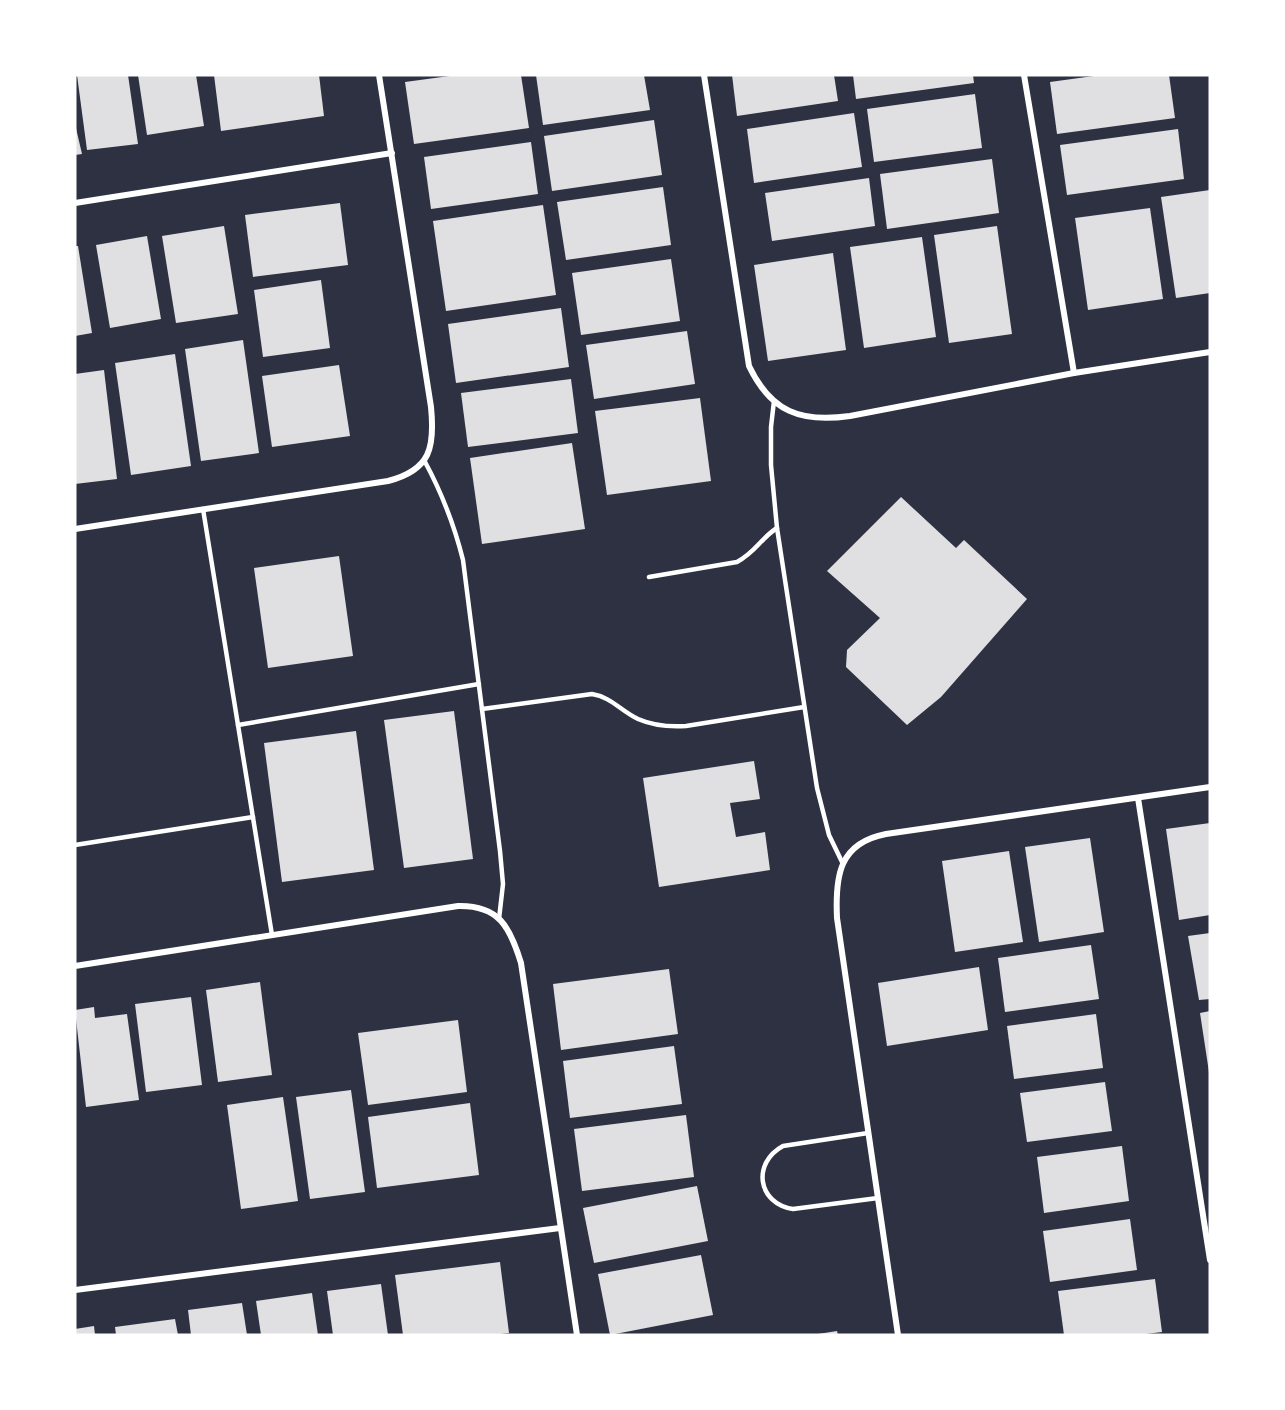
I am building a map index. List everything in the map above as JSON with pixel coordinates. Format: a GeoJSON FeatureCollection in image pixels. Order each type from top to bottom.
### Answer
{"type":"FeatureCollection","features":[{"type":"Feature","properties":{"kind":"street"},"geometry":{"type":"LineString","coordinates":[[75,529],[388,481],[414,472],[424,460],[431,442],[432,415],[379,75]]}},
{"type":"Feature","properties":{"kind":"street"},"geometry":{"type":"LineString","coordinates":[[704,75],[749,366],[757,382],[774,400],[795,415],[808,418],[837,418],[1074,373],[1210,352]]}},
{"type":"Feature","properties":{"kind":"street"},"geometry":{"type":"LineString","coordinates":[[1024,75],[1074,373]]}},
{"type":"Feature","properties":{"kind":"street"},"geometry":{"type":"LineString","coordinates":[[75,202],[392,153]]}},
{"type":"Feature","properties":{"kind":"street"},"geometry":{"type":"LineString","coordinates":[[898,1335],[837,918],[837,889],[843,864],[855,845],[879,835],[1210,787]]}},
{"type":"Feature","properties":{"kind":"street"},"geometry":{"type":"LineString","coordinates":[[1138,798],[1210,1260]]}},
{"type":"Feature","properties":{"kind":"street"},"geometry":{"type":"LineString","coordinates":[[75,966],[458,906],[481,908],[491,912],[508,929],[521,963],[577,1335]]}},
{"type":"Feature","properties":{"kind":"street"},"geometry":{"type":"LineString","coordinates":[[75,1290],[560,1228]]}},
{"type":"Feature","properties":{"kind":"lane"},"geometry":{"type":"LineString","coordinates":[[774,400],[771,465],[777,528],[820,804],[829,835],[843,864]]}},
{"type":"Feature","properties":{"kind":"lane"},"geometry":{"type":"LineString","coordinates":[[424,460],[440,490],[455,527],[464,560],[501,862],[503,884],[500,919]]}},
{"type":"Feature","properties":{"kind":"lane"},"geometry":{"type":"LineString","coordinates":[[203,509],[272,935]]}},
{"type":"Feature","properties":{"kind":"lane"},"geometry":{"type":"LineString","coordinates":[[649,577],[737,562],[750,555],[769,533],[777,528]]}},
{"type":"Feature","properties":{"kind":"lane"},"geometry":{"type":"LineString","coordinates":[[238,725],[479,684]]}},
{"type":"Feature","properties":{"kind":"lane"},"geometry":{"type":"LineString","coordinates":[[482,709],[592,694],[602,696],[637,719],[668,727],[804,707]]}},
{"type":"Feature","properties":{"kind":"lane"},"geometry":{"type":"LineString","coordinates":[[75,845],[253,817]]}},
{"type":"Feature","properties":{"kind":"lane"},"geometry":{"type":"LineString","coordinates":[[868,1133],[783,1146],[768,1158],[762,1177],[768,1195],[783,1208],[803,1209],[878,1198]]}},
{"type":"Feature","properties":{"kind":"building"},"geometry":{"type":"Polygon","coordinates":[[[77,75],[128,75],[138,144],[87,150],[77,75]]]}},
{"type":"Feature","properties":{"kind":"building"},"geometry":{"type":"Polygon","coordinates":[[[138,75],[196,75],[204,126],[147,135],[138,75]]]}},
{"type":"Feature","properties":{"kind":"building"},"geometry":{"type":"Polygon","coordinates":[[[214,75],[319,75],[324,116],[221,131],[214,75]]]}},
{"type":"Feature","properties":{"kind":"building"},"geometry":{"type":"Polygon","coordinates":[[[457,75],[521,75],[529,128],[414,144],[405,82],[457,75]]]}},
{"type":"Feature","properties":{"kind":"building"},"geometry":{"type":"Polygon","coordinates":[[[536,75],[644,75],[650,110],[543,125],[536,75]]]}},
{"type":"Feature","properties":{"kind":"building"},"geometry":{"type":"Polygon","coordinates":[[[732,75],[834,75],[838,101],[737,116],[732,75]]]}},
{"type":"Feature","properties":{"kind":"building"},"geometry":{"type":"Polygon","coordinates":[[[853,75],[973,75],[974,83],[856,99],[853,75]]]}},
{"type":"Feature","properties":{"kind":"building"},"geometry":{"type":"Polygon","coordinates":[[[1101,75],[1169,75],[1175,118],[1057,134],[1050,82],[1101,75]]]}},
{"type":"Feature","properties":{"kind":"building"},"geometry":{"type":"Polygon","coordinates":[[[975,94],[982,148],[874,162],[867,109],[975,94]]]}},
{"type":"Feature","properties":{"kind":"building"},"geometry":{"type":"Polygon","coordinates":[[[854,113],[862,167],[754,183],[747,129],[854,113]]]}},
{"type":"Feature","properties":{"kind":"building"},"geometry":{"type":"Polygon","coordinates":[[[654,120],[662,175],[552,191],[544,136],[654,120]]]}},
{"type":"Feature","properties":{"kind":"building"},"geometry":{"type":"Polygon","coordinates":[[[75,124],[82,154],[75,155],[75,124]]]}},
{"type":"Feature","properties":{"kind":"building"},"geometry":{"type":"Polygon","coordinates":[[[1178,129],[1184,179],[1067,195],[1060,145],[1178,129]]]}},
{"type":"Feature","properties":{"kind":"building"},"geometry":{"type":"Polygon","coordinates":[[[531,142],[538,194],[431,209],[424,157],[531,142]]]}},
{"type":"Feature","properties":{"kind":"building"},"geometry":{"type":"Polygon","coordinates":[[[992,159],[999,213],[887,229],[880,174],[992,159]]]}},
{"type":"Feature","properties":{"kind":"building"},"geometry":{"type":"Polygon","coordinates":[[[869,178],[875,226],[772,241],[765,193],[869,178]]]}},
{"type":"Feature","properties":{"kind":"building"},"geometry":{"type":"Polygon","coordinates":[[[663,187],[671,245],[566,260],[557,202],[663,187]]]}},
{"type":"Feature","properties":{"kind":"building"},"geometry":{"type":"Polygon","coordinates":[[[1210,190],[1210,293],[1176,298],[1161,197],[1210,190]]]}},
{"type":"Feature","properties":{"kind":"building"},"geometry":{"type":"Polygon","coordinates":[[[340,203],[348,265],[253,277],[245,215],[340,203]]]}},
{"type":"Feature","properties":{"kind":"building"},"geometry":{"type":"Polygon","coordinates":[[[543,205],[556,295],[446,311],[433,221],[543,205]]]}},
{"type":"Feature","properties":{"kind":"building"},"geometry":{"type":"Polygon","coordinates":[[[1150,208],[1163,299],[1088,310],[1075,218],[1150,208]]]}},
{"type":"Feature","properties":{"kind":"building"},"geometry":{"type":"Polygon","coordinates":[[[224,226],[238,314],[176,323],[162,236],[224,226]]]}},
{"type":"Feature","properties":{"kind":"building"},"geometry":{"type":"Polygon","coordinates":[[[997,226],[1012,334],[949,343],[934,235],[997,226]]]}},
{"type":"Feature","properties":{"kind":"building"},"geometry":{"type":"Polygon","coordinates":[[[147,236],[161,319],[110,328],[96,245],[147,236]]]}},
{"type":"Feature","properties":{"kind":"building"},"geometry":{"type":"Polygon","coordinates":[[[922,237],[936,337],[864,348],[850,247],[922,237]]]}},
{"type":"Feature","properties":{"kind":"building"},"geometry":{"type":"Polygon","coordinates":[[[75,246],[78,246],[92,333],[75,336],[75,246]]]}},
{"type":"Feature","properties":{"kind":"building"},"geometry":{"type":"Polygon","coordinates":[[[833,253],[846,350],[768,361],[754,265],[833,253]]]}},
{"type":"Feature","properties":{"kind":"building"},"geometry":{"type":"Polygon","coordinates":[[[671,259],[680,321],[581,335],[572,273],[671,259]]]}},
{"type":"Feature","properties":{"kind":"building"},"geometry":{"type":"Polygon","coordinates":[[[321,280],[330,348],[263,357],[254,290],[321,280]]]}},
{"type":"Feature","properties":{"kind":"building"},"geometry":{"type":"Polygon","coordinates":[[[561,308],[569,367],[456,383],[448,324],[561,308]]]}},
{"type":"Feature","properties":{"kind":"building"},"geometry":{"type":"Polygon","coordinates":[[[687,331],[695,384],[594,399],[586,345],[687,331]]]}},
{"type":"Feature","properties":{"kind":"building"},"geometry":{"type":"Polygon","coordinates":[[[243,340],[259,453],[201,461],[185,349],[243,340]]]}},
{"type":"Feature","properties":{"kind":"building"},"geometry":{"type":"Polygon","coordinates":[[[175,354],[191,466],[131,475],[115,363],[175,354]]]}},
{"type":"Feature","properties":{"kind":"building"},"geometry":{"type":"Polygon","coordinates":[[[339,365],[350,436],[272,447],[262,376],[339,365]]]}},
{"type":"Feature","properties":{"kind":"building"},"geometry":{"type":"Polygon","coordinates":[[[104,370],[117,479],[75,484],[75,374],[104,370]]]}},
{"type":"Feature","properties":{"kind":"building"},"geometry":{"type":"Polygon","coordinates":[[[571,379],[578,433],[468,447],[461,393],[571,379]]]}},
{"type":"Feature","properties":{"kind":"building"},"geometry":{"type":"Polygon","coordinates":[[[700,398],[711,481],[607,495],[595,411],[700,398]]]}},
{"type":"Feature","properties":{"kind":"building"},"geometry":{"type":"Polygon","coordinates":[[[572,443],[585,529],[482,544],[470,458],[572,443]]]}},
{"type":"Feature","properties":{"kind":"building"},"geometry":{"type":"Polygon","coordinates":[[[901,497],[956,548],[964,540],[1027,599],[941,697],[907,725],[846,667],[847,650],[880,618],[827,571],[901,497]]]}},
{"type":"Feature","properties":{"kind":"building"},"geometry":{"type":"Polygon","coordinates":[[[339,556],[353,656],[268,668],[254,568],[339,556]]]}},
{"type":"Feature","properties":{"kind":"building"},"geometry":{"type":"Polygon","coordinates":[[[454,711],[473,859],[404,868],[384,720],[454,711]]]}},
{"type":"Feature","properties":{"kind":"building"},"geometry":{"type":"Polygon","coordinates":[[[356,731],[374,870],[282,882],[264,743],[356,731]]]}},
{"type":"Feature","properties":{"kind":"building"},"geometry":{"type":"Polygon","coordinates":[[[754,761],[760,799],[730,803],[736,837],[765,832],[770,870],[659,887],[643,778],[754,761]]]}},
{"type":"Feature","properties":{"kind":"building"},"geometry":{"type":"Polygon","coordinates":[[[1210,823],[1210,915],[1179,920],[1166,829],[1210,823]]]}},
{"type":"Feature","properties":{"kind":"building"},"geometry":{"type":"Polygon","coordinates":[[[1090,838],[1104,932],[1039,942],[1025,847],[1090,838]]]}},
{"type":"Feature","properties":{"kind":"building"},"geometry":{"type":"Polygon","coordinates":[[[1009,851],[1023,942],[955,952],[942,861],[1009,851]]]}},
{"type":"Feature","properties":{"kind":"building"},"geometry":{"type":"Polygon","coordinates":[[[1210,933],[1210,999],[1199,1000],[1188,936],[1210,933]]]}},
{"type":"Feature","properties":{"kind":"building"},"geometry":{"type":"Polygon","coordinates":[[[1091,945],[1099,999],[1005,1012],[998,958],[1091,945]]]}},
{"type":"Feature","properties":{"kind":"building"},"geometry":{"type":"Polygon","coordinates":[[[979,967],[988,1030],[887,1046],[878,983],[979,967]]]}},
{"type":"Feature","properties":{"kind":"building"},"geometry":{"type":"Polygon","coordinates":[[[669,969],[678,1034],[561,1050],[553,984],[669,969]]]}},
{"type":"Feature","properties":{"kind":"building"},"geometry":{"type":"Polygon","coordinates":[[[260,982],[272,1075],[218,1082],[206,990],[260,982]]]}},
{"type":"Feature","properties":{"kind":"building"},"geometry":{"type":"Polygon","coordinates":[[[191,997],[202,1085],[146,1092],[135,1004],[191,997]]]}},
{"type":"Feature","properties":{"kind":"building"},"geometry":{"type":"Polygon","coordinates":[[[94,1007],[95,1018],[127,1014],[139,1100],[86,1107],[75,1010],[94,1007]]]}},
{"type":"Feature","properties":{"kind":"building"},"geometry":{"type":"Polygon","coordinates":[[[1210,1011],[1210,1072],[1209,1072],[1200,1013],[1210,1011]]]}},
{"type":"Feature","properties":{"kind":"building"},"geometry":{"type":"Polygon","coordinates":[[[1096,1014],[1103,1068],[1014,1079],[1007,1026],[1096,1014]]]}},
{"type":"Feature","properties":{"kind":"building"},"geometry":{"type":"Polygon","coordinates":[[[458,1020],[467,1092],[368,1105],[358,1033],[458,1020]]]}},
{"type":"Feature","properties":{"kind":"building"},"geometry":{"type":"Polygon","coordinates":[[[674,1046],[682,1104],[570,1118],[563,1061],[674,1046]]]}},
{"type":"Feature","properties":{"kind":"building"},"geometry":{"type":"Polygon","coordinates":[[[1105,1082],[1112,1131],[1027,1142],[1020,1093],[1105,1082]]]}},
{"type":"Feature","properties":{"kind":"building"},"geometry":{"type":"Polygon","coordinates":[[[351,1090],[365,1192],[310,1199],[296,1097],[351,1090]]]}},
{"type":"Feature","properties":{"kind":"building"},"geometry":{"type":"Polygon","coordinates":[[[283,1097],[298,1201],[241,1209],[227,1105],[283,1097]]]}},
{"type":"Feature","properties":{"kind":"building"},"geometry":{"type":"Polygon","coordinates":[[[470,1103],[479,1175],[377,1188],[368,1117],[470,1103]]]}},
{"type":"Feature","properties":{"kind":"building"},"geometry":{"type":"Polygon","coordinates":[[[686,1115],[694,1177],[582,1191],[574,1129],[686,1115]]]}},
{"type":"Feature","properties":{"kind":"building"},"geometry":{"type":"Polygon","coordinates":[[[1122,1146],[1129,1201],[1044,1213],[1037,1157],[1122,1146]]]}},
{"type":"Feature","properties":{"kind":"building"},"geometry":{"type":"Polygon","coordinates":[[[697,1186],[708,1241],[594,1263],[583,1208],[697,1186]]]}},
{"type":"Feature","properties":{"kind":"building"},"geometry":{"type":"Polygon","coordinates":[[[1130,1219],[1137,1270],[1050,1282],[1043,1231],[1130,1219]]]}},
{"type":"Feature","properties":{"kind":"building"},"geometry":{"type":"Polygon","coordinates":[[[701,1255],[713,1315],[610,1335],[598,1274],[701,1255]]]}},
{"type":"Feature","properties":{"kind":"building"},"geometry":{"type":"Polygon","coordinates":[[[500,1262],[509,1333],[403,1335],[395,1275],[500,1262]]]}},
{"type":"Feature","properties":{"kind":"building"},"geometry":{"type":"Polygon","coordinates":[[[1155,1279],[1162,1332],[1138,1335],[1064,1335],[1058,1291],[1155,1279]]]}},
{"type":"Feature","properties":{"kind":"building"},"geometry":{"type":"Polygon","coordinates":[[[381,1284],[388,1335],[333,1335],[327,1291],[381,1284]]]}},
{"type":"Feature","properties":{"kind":"building"},"geometry":{"type":"Polygon","coordinates":[[[312,1293],[318,1335],[261,1335],[256,1301],[312,1293]]]}},
{"type":"Feature","properties":{"kind":"building"},"geometry":{"type":"Polygon","coordinates":[[[242,1303],[247,1335],[191,1335],[188,1310],[242,1303]]]}},
{"type":"Feature","properties":{"kind":"building"},"geometry":{"type":"Polygon","coordinates":[[[175,1319],[178,1335],[116,1335],[115,1327],[175,1319]]]}},
{"type":"Feature","properties":{"kind":"building"},"geometry":{"type":"Polygon","coordinates":[[[94,1326],[95,1335],[75,1335],[75,1329],[94,1326]]]}},
{"type":"Feature","properties":{"kind":"building"},"geometry":{"type":"Polygon","coordinates":[[[837,1331],[838,1335],[818,1335],[818,1334],[837,1331]]]}}]}
